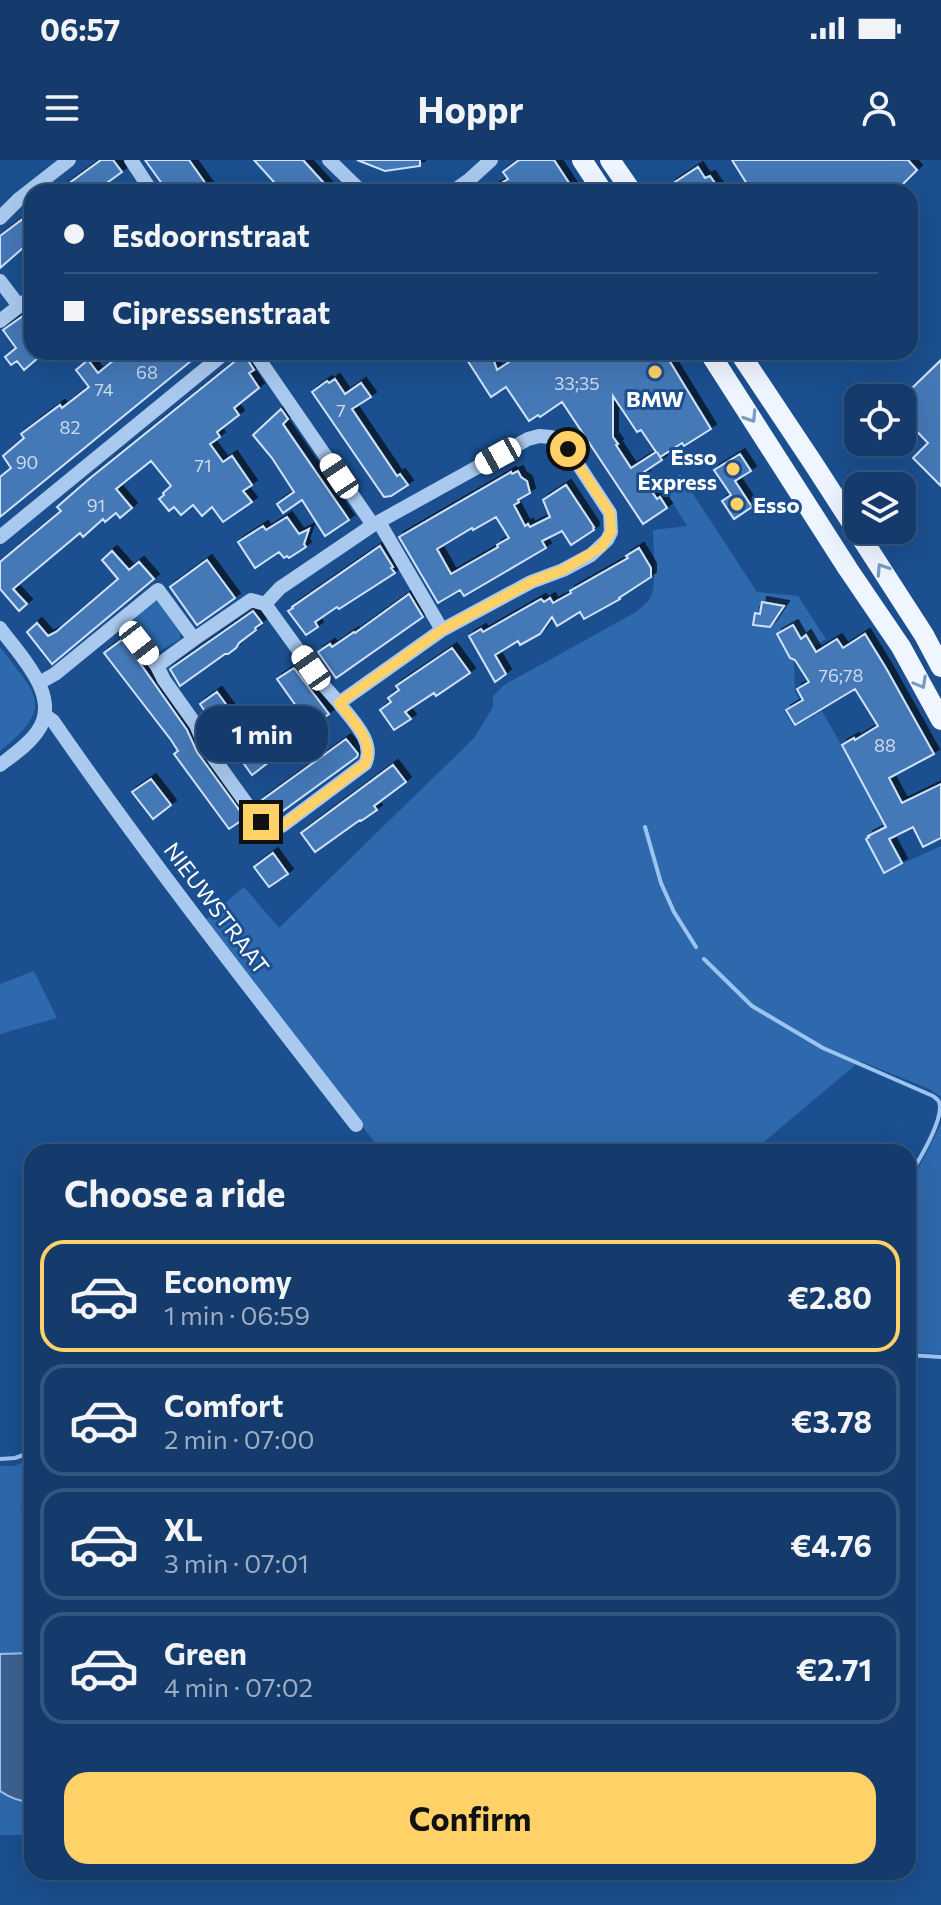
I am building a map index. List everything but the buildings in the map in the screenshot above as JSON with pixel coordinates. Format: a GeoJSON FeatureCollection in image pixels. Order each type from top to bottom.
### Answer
{"type":"FeatureCollection","features":[{"type":"Feature","properties":{"kind":"main road"},"geometry":{"type":"LineString","coordinates":[[582,160],[598,184]]}},
{"type":"Feature","properties":{"kind":"main road"},"geometry":{"type":"LineString","coordinates":[[610,160],[626,184]]}},
{"type":"Feature","properties":{"kind":"main road"},"geometry":{"type":"LineString","coordinates":[[714,360],[901,647],[941,720]]}},
{"type":"Feature","properties":{"kind":"main road"},"geometry":{"type":"LineString","coordinates":[[744,360],[924,635],[941,667]]}},
{"type":"Feature","properties":{"kind":"street"},"geometry":{"type":"LineString","coordinates":[[38,184],[69,160]]}},
{"type":"Feature","properties":{"kind":"street"},"geometry":{"type":"LineString","coordinates":[[131,160],[147,184]]}},
{"type":"Feature","properties":{"kind":"street"},"geometry":{"type":"LineString","coordinates":[[329,160],[354,184]]}},
{"type":"Feature","properties":{"kind":"street"},"geometry":{"type":"LineString","coordinates":[[463,184],[491,160]]}},
{"type":"Feature","properties":{"kind":"street"},"geometry":{"type":"LineString","coordinates":[[0,218],[24,195]]}},
{"type":"Feature","properties":{"kind":"street"},"geometry":{"type":"LineString","coordinates":[[0,281],[19,306]]}},
{"type":"Feature","properties":{"kind":"street"},"geometry":{"type":"LineString","coordinates":[[0,321],[24,302]]}},
{"type":"Feature","properties":{"kind":"street"},"geometry":{"type":"LineString","coordinates":[[0,537],[216,360]]}},
{"type":"Feature","properties":{"kind":"street"},"geometry":{"type":"LineString","coordinates":[[260,360],[376,524],[442,630]]}},
{"type":"Feature","properties":{"kind":"street"},"geometry":{"type":"LineString","coordinates":[[265,604],[280,588],[376,524],[522,442],[539,436],[557,439],[568,449],[610,513],[611,532],[607,540],[591,555],[531,582],[442,630],[339,703]]}},
{"type":"Feature","properties":{"kind":"street"},"geometry":{"type":"LineString","coordinates":[[39,683],[55,674],[158,590],[194,639]]}},
{"type":"Feature","properties":{"kind":"street"},"geometry":{"type":"LineString","coordinates":[[121,620],[157,666],[196,725],[205,746],[256,817],[269,826],[282,826],[365,764],[369,757],[366,739],[265,604],[251,600],[157,666]]}},
{"type":"Feature","properties":{"kind":"street","name":"NIEUWSTRAAT"},"geometry":{"type":"LineString","coordinates":[[0,628],[39,683],[46,716],[53,721],[95,782],[356,1125]]}},
{"type":"Feature","properties":{"kind":"street"},"geometry":{"type":"LineString","coordinates":[[0,765],[36,735],[46,716]]}},
{"type":"Feature","properties":{"kind":"shaded area"},"geometry":{"type":"Polygon","coordinates":[[[680,474],[757,592],[798,596],[826,639],[794,660],[795,692],[799,699],[784,711],[794,727],[822,711],[904,863],[941,846],[941,1097],[927,1088],[860,1061],[761,1144],[376,1144],[205,920],[244,887],[279,928],[474,738],[493,707],[493,696],[504,685],[646,604],[654,584],[653,530],[687,526],[662,486],[680,474]]]}},
{"type":"Feature","properties":{"kind":"shaded area"},"geometry":{"type":"Polygon","coordinates":[[[154,601],[159,601],[181,631],[180,639],[160,651],[153,648],[134,620],[134,616],[154,601]]]}},
{"type":"Feature","properties":{"kind":"shaded area"},"geometry":{"type":"Polygon","coordinates":[[[0,647],[35,700],[29,723],[0,751],[0,647]]]}},
{"type":"Feature","properties":{"kind":"shaded area"},"geometry":{"type":"Polygon","coordinates":[[[34,971],[57,1018],[0,1034],[0,984],[34,971]]]}},
{"type":"Feature","properties":{"kind":"shaded area"},"geometry":{"type":"Polygon","coordinates":[[[941,1123],[941,1354],[916,1352],[916,1170],[941,1123]]]}},
{"type":"Feature","properties":{"kind":"shaded area"},"geometry":{"type":"Polygon","coordinates":[[[24,1462],[24,1499],[21,1505],[24,1512],[24,1653],[0,1654],[0,1466],[24,1462]]]}},
{"type":"Feature","properties":{"kind":"shaded area"},"geometry":{"type":"Polygon","coordinates":[[[24,1653],[24,1801],[0,1791],[0,1654],[24,1653]]]}},
{"type":"Feature","properties":{"kind":"shaded area"},"geometry":{"type":"Polygon","coordinates":[[[0,1791],[24,1801],[24,1835],[0,1835],[0,1791]]]}},
{"type":"Feature","properties":{"kind":"waterway"},"geometry":{"type":"LineString","coordinates":[[645,827],[661,883],[674,912],[696,947]]}},
{"type":"Feature","properties":{"kind":"waterway"},"geometry":{"type":"LineString","coordinates":[[704,959],[752,1006],[823,1048],[938,1100],[937,1123],[916,1164]]}},
{"type":"Feature","properties":{"kind":"waterway"},"geometry":{"type":"LineString","coordinates":[[916,1355],[941,1357]]}},
{"type":"Feature","properties":{"kind":"waterway"},"geometry":{"type":"LineString","coordinates":[[0,1459],[24,1455]]}},
{"type":"Feature","properties":{"kind":"place","name":"BMW"},"geometry":{"type":"Point","coordinates":[655,372]}},
{"type":"Feature","properties":{"kind":"place","name":"Esso Express"},"geometry":{"type":"Point","coordinates":[733,469]}},
{"type":"Feature","properties":{"kind":"place","name":"Esso"},"geometry":{"type":"Point","coordinates":[737,504]}},
{"type":"Feature","properties":{"kind":"route"},"geometry":{"type":"LineString","coordinates":[[261,822],[269,826],[282,826],[365,764],[369,757],[366,739],[339,703],[442,630],[531,582],[591,555],[607,540],[611,532],[610,513],[568,449]]}}]}
